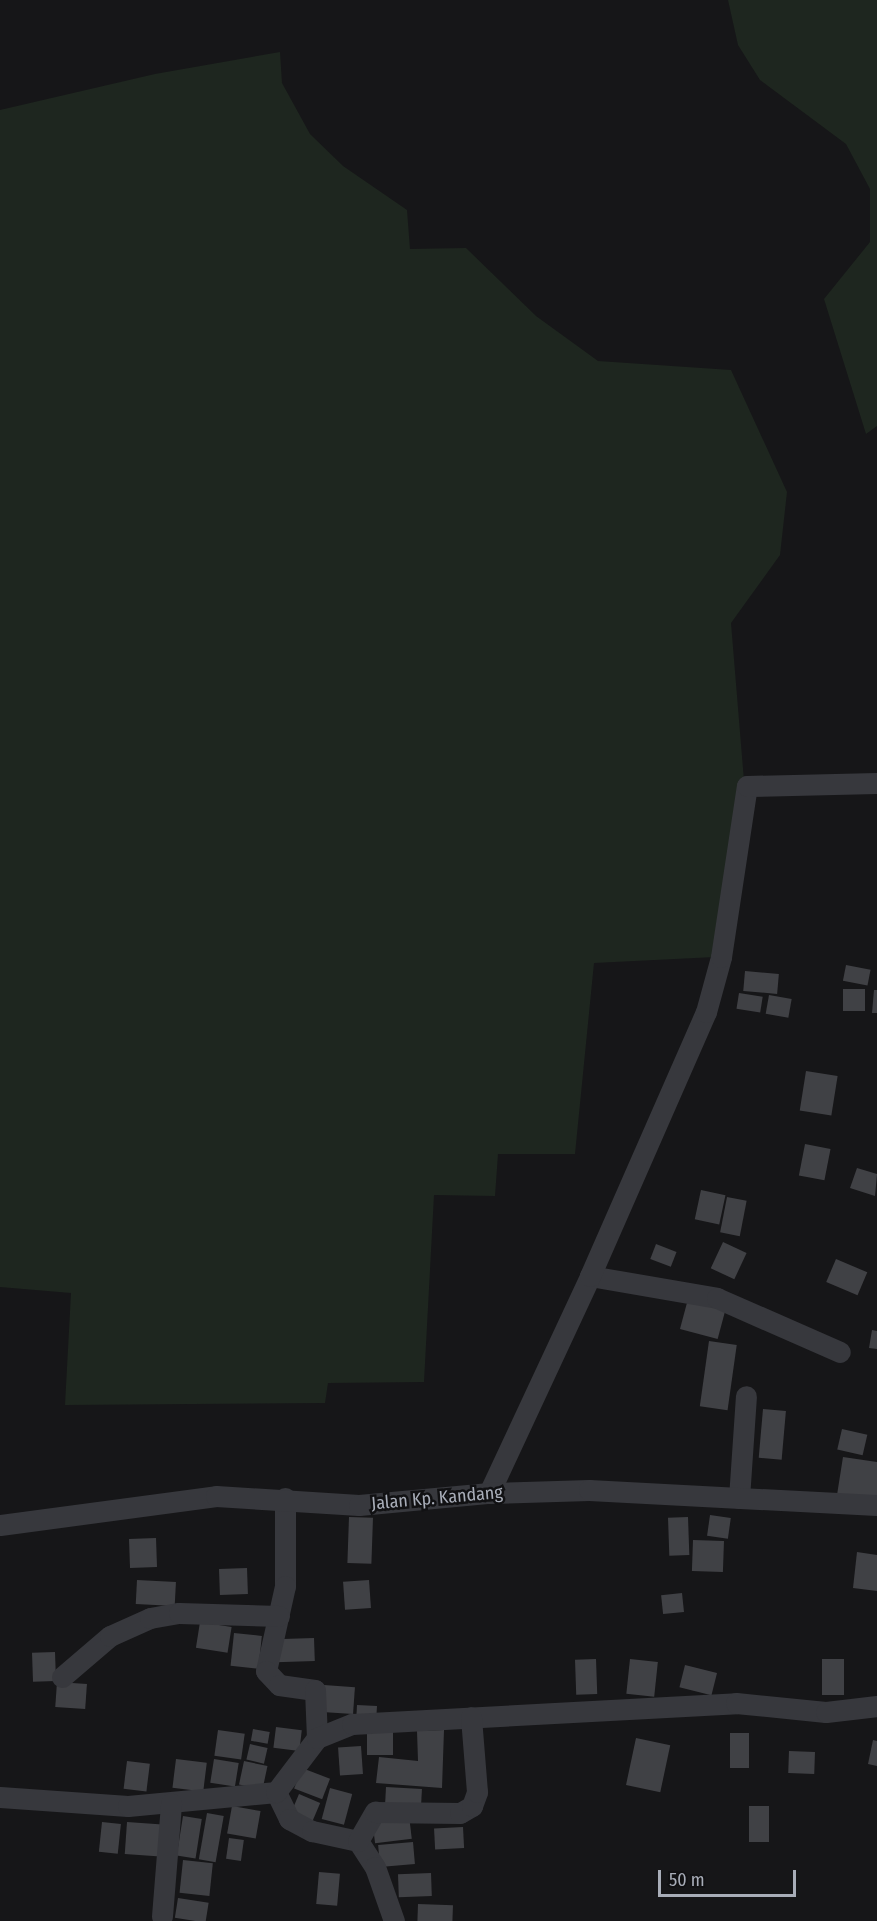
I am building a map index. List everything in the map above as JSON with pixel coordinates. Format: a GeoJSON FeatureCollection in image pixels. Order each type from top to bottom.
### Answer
{"type":"FeatureCollection","features":[{"type":"Feature","properties":{"kind":"street"},"geometry":{"type":"LineString","coordinates":[[489,1492],[590,1276],[713,988],[747,786],[877,783]]}},
{"type":"Feature","properties":{"kind":"street"},"geometry":{"type":"LineString","coordinates":[[590,1276],[717,1298],[840,1352]]}},
{"type":"Feature","properties":{"kind":"street"},"geometry":{"type":"LineString","coordinates":[[739,1498],[746,1396]]}},
{"type":"Feature","properties":{"kind":"street","name":"Jalan Kp. Kandang"},"geometry":{"type":"LineString","coordinates":[[0,1525],[204,1497],[285,1498],[369,1505],[489,1492],[589,1490],[877,1504]]}},
{"type":"Feature","properties":{"kind":"street"},"geometry":{"type":"LineString","coordinates":[[285,1498],[286,1568],[279,1616],[266,1671],[279,1685],[315,1690],[317,1738]]}},
{"type":"Feature","properties":{"kind":"street"},"geometry":{"type":"LineString","coordinates":[[62,1677],[110,1636],[150,1618],[179,1613],[279,1616]]}},
{"type":"Feature","properties":{"kind":"street"},"geometry":{"type":"LineString","coordinates":[[0,1797],[102,1806],[171,1803],[276,1792],[317,1738],[352,1724],[736,1703],[826,1712],[877,1707]]}},
{"type":"Feature","properties":{"kind":"street"},"geometry":{"type":"LineString","coordinates":[[358,1841],[375,1812],[460,1813],[472,1806],[477,1792],[471,1717]]}},
{"type":"Feature","properties":{"kind":"street"},"geometry":{"type":"LineString","coordinates":[[276,1792],[282,1811],[300,1825],[358,1841],[375,1867],[394,1921]]}},
{"type":"Feature","properties":{"kind":"street"},"geometry":{"type":"LineString","coordinates":[[162,1916],[171,1803]]}},
{"type":"Feature","properties":{"kind":"shaded area"},"geometry":{"type":"Polygon","coordinates":[[[728,0],[877,0],[877,426],[866,434],[824,299],[870,242],[870,189],[846,144],[760,80],[738,45],[728,0]]]}},
{"type":"Feature","properties":{"kind":"shaded area"},"geometry":{"type":"Polygon","coordinates":[[[280,52],[282,83],[310,134],[343,166],[407,210],[410,249],[466,248],[536,316],[598,361],[731,370],[787,492],[780,555],[731,623],[746,805],[715,957],[594,963],[575,1154],[498,1154],[495,1196],[434,1195],[424,1382],[328,1383],[325,1403],[65,1405],[71,1293],[0,1287],[0,110],[155,74],[280,52]]]}},
{"type":"Feature","properties":{"kind":"building"},"geometry":{"type":"Polygon","coordinates":[[[846,965],[871,970],[867,985],[843,981],[846,965]]]}},
{"type":"Feature","properties":{"kind":"building"},"geometry":{"type":"Polygon","coordinates":[[[745,971],[779,974],[777,994],[743,991],[745,971]]]}},
{"type":"Feature","properties":{"kind":"building"},"geometry":{"type":"Polygon","coordinates":[[[843,989],[865,989],[865,1011],[843,1011],[843,989]]]}},
{"type":"Feature","properties":{"kind":"building"},"geometry":{"type":"Polygon","coordinates":[[[874,990],[877,990],[877,1013],[872,1013],[874,990]]]}},
{"type":"Feature","properties":{"kind":"building"},"geometry":{"type":"Polygon","coordinates":[[[739,993],[763,997],[760,1013],[736,1009],[739,993]]]}},
{"type":"Feature","properties":{"kind":"building"},"geometry":{"type":"Polygon","coordinates":[[[769,995],[792,999],[788,1018],[766,1014],[769,995]]]}},
{"type":"Feature","properties":{"kind":"building"},"geometry":{"type":"Polygon","coordinates":[[[806,1071],[838,1076],[831,1116],[800,1111],[806,1071]]]}},
{"type":"Feature","properties":{"kind":"building"},"geometry":{"type":"Polygon","coordinates":[[[805,1144],[831,1149],[824,1180],[799,1175],[805,1144]]]}},
{"type":"Feature","properties":{"kind":"building"},"geometry":{"type":"Polygon","coordinates":[[[857,1168],[877,1174],[875,1196],[850,1188],[857,1168]]]}},
{"type":"Feature","properties":{"kind":"building"},"geometry":{"type":"Polygon","coordinates":[[[701,1190],[725,1195],[719,1225],[695,1219],[701,1190]]]}},
{"type":"Feature","properties":{"kind":"building"},"geometry":{"type":"Polygon","coordinates":[[[727,1197],[747,1201],[740,1236],[720,1232],[727,1197]]]}},
{"type":"Feature","properties":{"kind":"building"},"geometry":{"type":"Polygon","coordinates":[[[723,1242],[747,1253],[734,1279],[711,1268],[723,1242]]]}},
{"type":"Feature","properties":{"kind":"building"},"geometry":{"type":"Polygon","coordinates":[[[656,1244],[677,1252],[671,1267],[650,1259],[656,1244]]]}},
{"type":"Feature","properties":{"kind":"building"},"geometry":{"type":"Polygon","coordinates":[[[836,1259],[867,1272],[858,1295],[826,1282],[836,1259]]]}},
{"type":"Feature","properties":{"kind":"building"},"geometry":{"type":"Polygon","coordinates":[[[688,1299],[726,1309],[718,1339],[680,1329],[688,1299]]]}},
{"type":"Feature","properties":{"kind":"building"},"geometry":{"type":"Polygon","coordinates":[[[872,1330],[877,1331],[877,1349],[869,1348],[872,1330]]]}},
{"type":"Feature","properties":{"kind":"building"},"geometry":{"type":"Polygon","coordinates":[[[709,1341],[737,1345],[728,1410],[700,1406],[709,1341]]]}},
{"type":"Feature","properties":{"kind":"building"},"geometry":{"type":"Polygon","coordinates":[[[763,1409],[786,1411],[782,1460],[759,1458],[763,1409]]]}},
{"type":"Feature","properties":{"kind":"building"},"geometry":{"type":"Polygon","coordinates":[[[842,1429],[867,1435],[863,1455],[837,1449],[842,1429]]]}},
{"type":"Feature","properties":{"kind":"building"},"geometry":{"type":"Polygon","coordinates":[[[843,1457],[877,1462],[877,1501],[837,1495],[843,1457]]]}},
{"type":"Feature","properties":{"kind":"building"},"geometry":{"type":"Polygon","coordinates":[[[710,1515],[731,1518],[728,1539],[707,1536],[710,1515]]]}},
{"type":"Feature","properties":{"kind":"building"},"geometry":{"type":"Polygon","coordinates":[[[349,1517],[373,1518],[371,1564],[347,1563],[349,1517]]]}},
{"type":"Feature","properties":{"kind":"building"},"geometry":{"type":"Polygon","coordinates":[[[688,1517],[689,1555],[669,1556],[668,1518],[688,1517]]]}},
{"type":"Feature","properties":{"kind":"building"},"geometry":{"type":"Polygon","coordinates":[[[156,1538],[157,1567],[130,1568],[129,1539],[156,1538]]]}},
{"type":"Feature","properties":{"kind":"building"},"geometry":{"type":"Polygon","coordinates":[[[693,1540],[724,1541],[723,1572],[692,1571],[693,1540]]]}},
{"type":"Feature","properties":{"kind":"building"},"geometry":{"type":"Polygon","coordinates":[[[857,1552],[877,1555],[877,1591],[853,1588],[857,1552]]]}},
{"type":"Feature","properties":{"kind":"building"},"geometry":{"type":"Polygon","coordinates":[[[247,1568],[248,1594],[220,1595],[219,1569],[247,1568]]]}},
{"type":"Feature","properties":{"kind":"building"},"geometry":{"type":"Polygon","coordinates":[[[137,1580],[176,1582],[175,1606],[136,1604],[137,1580]]]}},
{"type":"Feature","properties":{"kind":"building"},"geometry":{"type":"Polygon","coordinates":[[[369,1580],[371,1608],[345,1610],[343,1582],[369,1580]]]}},
{"type":"Feature","properties":{"kind":"building"},"geometry":{"type":"Polygon","coordinates":[[[682,1593],[684,1612],[663,1614],[661,1595],[682,1593]]]}},
{"type":"Feature","properties":{"kind":"building"},"geometry":{"type":"Polygon","coordinates":[[[200,1622],[232,1627],[228,1653],[196,1648],[200,1622]]]}},
{"type":"Feature","properties":{"kind":"building"},"geometry":{"type":"Polygon","coordinates":[[[234,1633],[262,1636],[258,1669],[231,1666],[234,1633]]]}},
{"type":"Feature","properties":{"kind":"building"},"geometry":{"type":"Polygon","coordinates":[[[314,1638],[315,1661],[276,1662],[275,1639],[314,1638]]]}},
{"type":"Feature","properties":{"kind":"building"},"geometry":{"type":"Polygon","coordinates":[[[55,1652],[56,1681],[33,1682],[32,1653],[55,1652]]]}},
{"type":"Feature","properties":{"kind":"building"},"geometry":{"type":"Polygon","coordinates":[[[596,1659],[597,1694],[576,1695],[575,1660],[596,1659]]]}},
{"type":"Feature","properties":{"kind":"building"},"geometry":{"type":"Polygon","coordinates":[[[630,1659],[658,1662],[654,1697],[626,1694],[630,1659]]]}},
{"type":"Feature","properties":{"kind":"building"},"geometry":{"type":"Polygon","coordinates":[[[822,1659],[844,1659],[844,1695],[822,1695],[822,1659]]]}},
{"type":"Feature","properties":{"kind":"building"},"geometry":{"type":"Polygon","coordinates":[[[685,1665],[717,1673],[711,1695],[679,1687],[685,1665]]]}},
{"type":"Feature","properties":{"kind":"building"},"geometry":{"type":"Polygon","coordinates":[[[57,1682],[87,1684],[85,1709],[55,1707],[57,1682]]]}},
{"type":"Feature","properties":{"kind":"building"},"geometry":{"type":"Polygon","coordinates":[[[324,1685],[355,1687],[353,1714],[322,1712],[324,1685]]]}},
{"type":"Feature","properties":{"kind":"building"},"geometry":{"type":"Polygon","coordinates":[[[357,1705],[377,1706],[376,1717],[356,1716],[357,1705]]]}},
{"type":"Feature","properties":{"kind":"building"},"geometry":{"type":"Polygon","coordinates":[[[276,1727],[302,1730],[299,1751],[273,1748],[276,1727]]]}},
{"type":"Feature","properties":{"kind":"building"},"geometry":{"type":"Polygon","coordinates":[[[253,1729],[270,1732],[268,1744],[251,1741],[253,1729]]]}},
{"type":"Feature","properties":{"kind":"building"},"geometry":{"type":"Polygon","coordinates":[[[218,1730],[245,1734],[241,1760],[214,1756],[218,1730]]]}},
{"type":"Feature","properties":{"kind":"building"},"geometry":{"type":"Polygon","coordinates":[[[444,1730],[442,1788],[376,1783],[379,1757],[418,1761],[417,1731],[444,1730]]]}},
{"type":"Feature","properties":{"kind":"building"},"geometry":{"type":"Polygon","coordinates":[[[367,1732],[393,1732],[393,1755],[367,1755],[367,1732]]]}},
{"type":"Feature","properties":{"kind":"building"},"geometry":{"type":"Polygon","coordinates":[[[730,1733],[749,1733],[749,1768],[730,1768],[730,1733]]]}},
{"type":"Feature","properties":{"kind":"building"},"geometry":{"type":"Polygon","coordinates":[[[636,1738],[670,1745],[660,1792],[626,1785],[636,1738]]]}},
{"type":"Feature","properties":{"kind":"building"},"geometry":{"type":"Polygon","coordinates":[[[873,1740],[877,1741],[877,1766],[868,1764],[873,1740]]]}},
{"type":"Feature","properties":{"kind":"building"},"geometry":{"type":"Polygon","coordinates":[[[250,1744],[268,1748],[264,1764],[246,1760],[250,1744]]]}},
{"type":"Feature","properties":{"kind":"building"},"geometry":{"type":"Polygon","coordinates":[[[361,1746],[363,1774],[340,1776],[338,1748],[361,1746]]]}},
{"type":"Feature","properties":{"kind":"building"},"geometry":{"type":"Polygon","coordinates":[[[789,1751],[815,1752],[814,1774],[788,1773],[789,1751]]]}},
{"type":"Feature","properties":{"kind":"building"},"geometry":{"type":"Polygon","coordinates":[[[176,1759],[207,1763],[203,1792],[172,1788],[176,1759]]]}},
{"type":"Feature","properties":{"kind":"building"},"geometry":{"type":"Polygon","coordinates":[[[214,1759],[239,1763],[235,1787],[210,1783],[214,1759]]]}},
{"type":"Feature","properties":{"kind":"building"},"geometry":{"type":"Polygon","coordinates":[[[127,1761],[150,1764],[146,1792],[124,1789],[127,1761]]]}},
{"type":"Feature","properties":{"kind":"building"},"geometry":{"type":"Polygon","coordinates":[[[244,1761],[267,1766],[262,1789],[239,1784],[244,1761]]]}},
{"type":"Feature","properties":{"kind":"building"},"geometry":{"type":"Polygon","coordinates":[[[302,1768],[330,1779],[322,1799],[294,1789],[302,1768]]]}},
{"type":"Feature","properties":{"kind":"building"},"geometry":{"type":"Polygon","coordinates":[[[386,1787],[422,1789],[421,1810],[385,1808],[386,1787]]]}},
{"type":"Feature","properties":{"kind":"building"},"geometry":{"type":"Polygon","coordinates":[[[330,1788],[352,1794],[344,1825],[322,1819],[330,1788]]]}},
{"type":"Feature","properties":{"kind":"building"},"geometry":{"type":"Polygon","coordinates":[[[299,1794],[320,1803],[311,1824],[290,1815],[299,1794]]]}},
{"type":"Feature","properties":{"kind":"building"},"geometry":{"type":"Polygon","coordinates":[[[232,1806],[261,1811],[256,1839],[227,1834],[232,1806]]]}},
{"type":"Feature","properties":{"kind":"building"},"geometry":{"type":"Polygon","coordinates":[[[749,1806],[769,1806],[769,1842],[749,1842],[749,1806]]]}},
{"type":"Feature","properties":{"kind":"building"},"geometry":{"type":"Polygon","coordinates":[[[207,1813],[224,1816],[216,1862],[199,1859],[207,1813]]]}},
{"type":"Feature","properties":{"kind":"building"},"geometry":{"type":"Polygon","coordinates":[[[183,1816],[202,1819],[196,1858],[177,1856],[183,1816]]]}},
{"type":"Feature","properties":{"kind":"building"},"geometry":{"type":"Polygon","coordinates":[[[409,1816],[412,1839],[375,1843],[372,1821],[409,1816]]]}},
{"type":"Feature","properties":{"kind":"building"},"geometry":{"type":"Polygon","coordinates":[[[102,1822],[121,1824],[118,1854],[99,1852],[102,1822]]]}},
{"type":"Feature","properties":{"kind":"building"},"geometry":{"type":"Polygon","coordinates":[[[127,1822],[166,1825],[164,1857],[125,1854],[127,1822]]]}},
{"type":"Feature","properties":{"kind":"building"},"geometry":{"type":"Polygon","coordinates":[[[463,1827],[464,1848],[435,1849],[434,1829],[463,1827]]]}},
{"type":"Feature","properties":{"kind":"building"},"geometry":{"type":"Polygon","coordinates":[[[229,1838],[244,1840],[241,1861],[226,1859],[229,1838]]]}},
{"type":"Feature","properties":{"kind":"building"},"geometry":{"type":"Polygon","coordinates":[[[413,1842],[415,1864],[380,1867],[378,1845],[413,1842]]]}},
{"type":"Feature","properties":{"kind":"building"},"geometry":{"type":"Polygon","coordinates":[[[183,1860],[213,1863],[209,1896],[180,1893],[183,1860]]]}},
{"type":"Feature","properties":{"kind":"building"},"geometry":{"type":"Polygon","coordinates":[[[319,1872],[340,1874],[337,1906],[316,1904],[319,1872]]]}},
{"type":"Feature","properties":{"kind":"building"},"geometry":{"type":"Polygon","coordinates":[[[431,1873],[432,1896],[399,1897],[398,1874],[431,1873]]]}},
{"type":"Feature","properties":{"kind":"building"},"geometry":{"type":"Polygon","coordinates":[[[178,1898],[209,1903],[206,1921],[175,1918],[178,1898]]]}},
{"type":"Feature","properties":{"kind":"building"},"geometry":{"type":"Polygon","coordinates":[[[418,1904],[453,1905],[452,1921],[417,1921],[418,1904]]]}}]}
